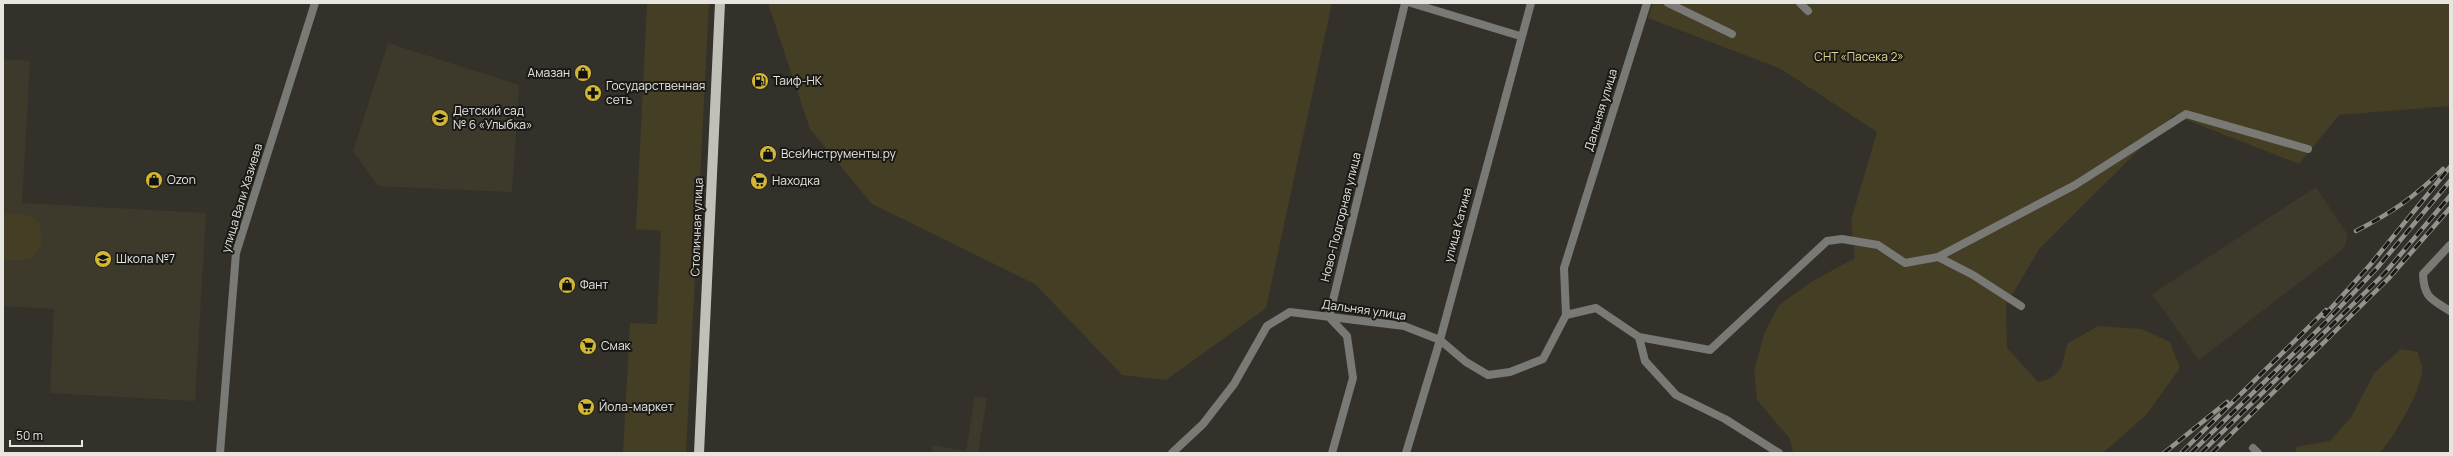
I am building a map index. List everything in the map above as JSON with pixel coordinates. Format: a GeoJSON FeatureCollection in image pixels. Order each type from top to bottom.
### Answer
{"type":"FeatureCollection","features":[{"type":"Feature","properties":{"kind":"main road","name":"Столичная улица"},"geometry":{"type":"LineString","coordinates":[[699,453],[720,3]]}},
{"type":"Feature","properties":{"kind":"street","name":"улица Вали Хазиева"},"geometry":{"type":"LineString","coordinates":[[220,453],[236,253],[315,3]]}},
{"type":"Feature","properties":{"kind":"street","name":"Ново-Подгорная улица"},"geometry":{"type":"LineString","coordinates":[[1329,317],[1405,3]]}},
{"type":"Feature","properties":{"kind":"street"},"geometry":{"type":"LineString","coordinates":[[1411,3],[1520,36]]}},
{"type":"Feature","properties":{"kind":"street","name":"улица Катина"},"geometry":{"type":"LineString","coordinates":[[1406,453],[1440,340],[1530,3]]}},
{"type":"Feature","properties":{"kind":"street","name":"Дальняя улица"},"geometry":{"type":"LineString","coordinates":[[1172,453],[1203,424],[1234,384],[1267,326],[1290,312],[1404,326],[1440,340],[1466,362],[1488,375],[1510,372],[1543,359],[1566,315],[1564,268],[1647,3]]}},
{"type":"Feature","properties":{"kind":"street"},"geometry":{"type":"LineString","coordinates":[[1668,3],[1732,34]]}},
{"type":"Feature","properties":{"kind":"street"},"geometry":{"type":"LineString","coordinates":[[1800,3],[1808,11]]}},
{"type":"Feature","properties":{"kind":"street"},"geometry":{"type":"LineString","coordinates":[[1566,315],[1596,308],[1639,337],[1710,350],[1828,241],[1842,239],[1878,246],[1905,263],[1938,257],[2075,184],[2186,114],[2308,149]]}},
{"type":"Feature","properties":{"kind":"street"},"geometry":{"type":"LineString","coordinates":[[2450,245],[2423,274],[2424,289],[2428,297],[2450,311]]}},
{"type":"Feature","properties":{"kind":"street"},"geometry":{"type":"LineString","coordinates":[[1938,257],[1973,275],[2021,306]]}},
{"type":"Feature","properties":{"kind":"street"},"geometry":{"type":"LineString","coordinates":[[1329,317],[1347,336],[1353,378],[1332,453]]}},
{"type":"Feature","properties":{"kind":"street"},"geometry":{"type":"LineString","coordinates":[[1639,337],[1645,361],[1676,395],[1725,419],[1779,453]]}},
{"type":"Feature","properties":{"kind":"shaded area","name":"Детский сад № 6 «Улыбка»"},"geometry":{"type":"Polygon","coordinates":[[[388,43],[519,85],[512,192],[378,186],[353,151],[388,43]]]}},
{"type":"Feature","properties":{"kind":"shaded area","name":"Школа №7"},"geometry":{"type":"Polygon","coordinates":[[[3,59],[30,61],[22,203],[206,213],[195,401],[50,393],[54,309],[3,306],[3,59]]]}},
{"type":"Feature","properties":{"kind":"shaded area"},"geometry":{"type":"Polygon","coordinates":[[[2316,187],[2348,235],[2344,248],[2199,360],[2152,294],[2316,187]]]}},
{"type":"Feature","properties":{"kind":"shaded area"},"geometry":{"type":"Polygon","coordinates":[[[975,396],[987,398],[978,453],[932,453],[933,445],[966,451],[975,396]]]}},
{"type":"Feature","properties":{"kind":"green space"},"geometry":{"type":"Polygon","coordinates":[[[647,3],[709,3],[686,453],[623,453],[630,323],[657,324],[661,231],[636,229],[647,3]]]}},
{"type":"Feature","properties":{"kind":"green space"},"geometry":{"type":"Polygon","coordinates":[[[768,3],[1332,3],[1266,308],[1166,380],[1122,375],[1035,284],[872,204],[810,129],[768,3]]]}},
{"type":"Feature","properties":{"kind":"green space","name":"СНТ «Пасека 2»"},"geometry":{"type":"Polygon","coordinates":[[[1653,3],[2450,3],[2450,106],[2339,115],[2299,164],[2174,115],[2040,248],[2006,305],[2007,348],[2038,382],[2046,380],[2057,373],[2062,364],[2067,344],[2098,326],[2142,329],[2170,342],[2180,368],[2147,414],[2103,453],[1793,453],[1790,439],[1757,400],[1754,371],[1764,334],[1779,305],[1811,282],[1855,258],[1851,220],[1877,132],[1781,69],[1648,18],[1653,3]]]}},
{"type":"Feature","properties":{"kind":"green space"},"geometry":{"type":"Polygon","coordinates":[[[3,214],[28,215],[34,218],[38,223],[42,235],[41,242],[36,254],[31,258],[21,260],[3,259],[3,214]]]}},
{"type":"Feature","properties":{"kind":"green space"},"geometry":{"type":"Polygon","coordinates":[[[2401,349],[2418,352],[2422,367],[2421,376],[2407,412],[2400,425],[2380,453],[2296,453],[2296,447],[2330,441],[2352,416],[2374,373],[2401,349]]]}},
{"type":"Feature","properties":{"kind":"railway"},"geometry":{"type":"LineString","coordinates":[[2324,316],[2370,265],[2450,167]]}},
{"type":"Feature","properties":{"kind":"railway"},"geometry":{"type":"LineString","coordinates":[[2356,231],[2402,204],[2443,169]]}},
{"type":"Feature","properties":{"kind":"railway"},"geometry":{"type":"LineString","coordinates":[[2191,453],[2327,321],[2377,268],[2450,181]]}},
{"type":"Feature","properties":{"kind":"railway"},"geometry":{"type":"LineString","coordinates":[[2201,453],[2384,274],[2450,196]]}},
{"type":"Feature","properties":{"kind":"railway"},"geometry":{"type":"LineString","coordinates":[[2212,453],[2389,278],[2450,208]]}},
{"type":"Feature","properties":{"kind":"railway"},"geometry":{"type":"LineString","coordinates":[[2182,452],[2326,310]]}},
{"type":"Feature","properties":{"kind":"railway"},"geometry":{"type":"LineString","coordinates":[[2164,453],[2227,402]]}},
{"type":"Feature","properties":{"kind":"place","name":"Амазан"},"geometry":{"type":"Point","coordinates":[583,73]}},
{"type":"Feature","properties":{"kind":"place","name":"Таиф-НК"},"geometry":{"type":"Point","coordinates":[760,81]}},
{"type":"Feature","properties":{"kind":"place","name":"Государственная сеть"},"geometry":{"type":"Point","coordinates":[593,93]}},
{"type":"Feature","properties":{"kind":"place","name":"Детский сад № 6 «Улыбка»"},"geometry":{"type":"Point","coordinates":[440,118]}},
{"type":"Feature","properties":{"kind":"place","name":"ВсеИнструменты.ру"},"geometry":{"type":"Point","coordinates":[768,154]}},
{"type":"Feature","properties":{"kind":"place","name":"Ozon"},"geometry":{"type":"Point","coordinates":[154,180]}},
{"type":"Feature","properties":{"kind":"place","name":"Находка"},"geometry":{"type":"Point","coordinates":[759,181]}},
{"type":"Feature","properties":{"kind":"place","name":"Школа №7"},"geometry":{"type":"Point","coordinates":[103,259]}},
{"type":"Feature","properties":{"kind":"place","name":"Фант"},"geometry":{"type":"Point","coordinates":[567,285]}},
{"type":"Feature","properties":{"kind":"place","name":"Смак"},"geometry":{"type":"Point","coordinates":[588,346]}},
{"type":"Feature","properties":{"kind":"place","name":"Йола-маркет"},"geometry":{"type":"Point","coordinates":[586,407]}}]}
